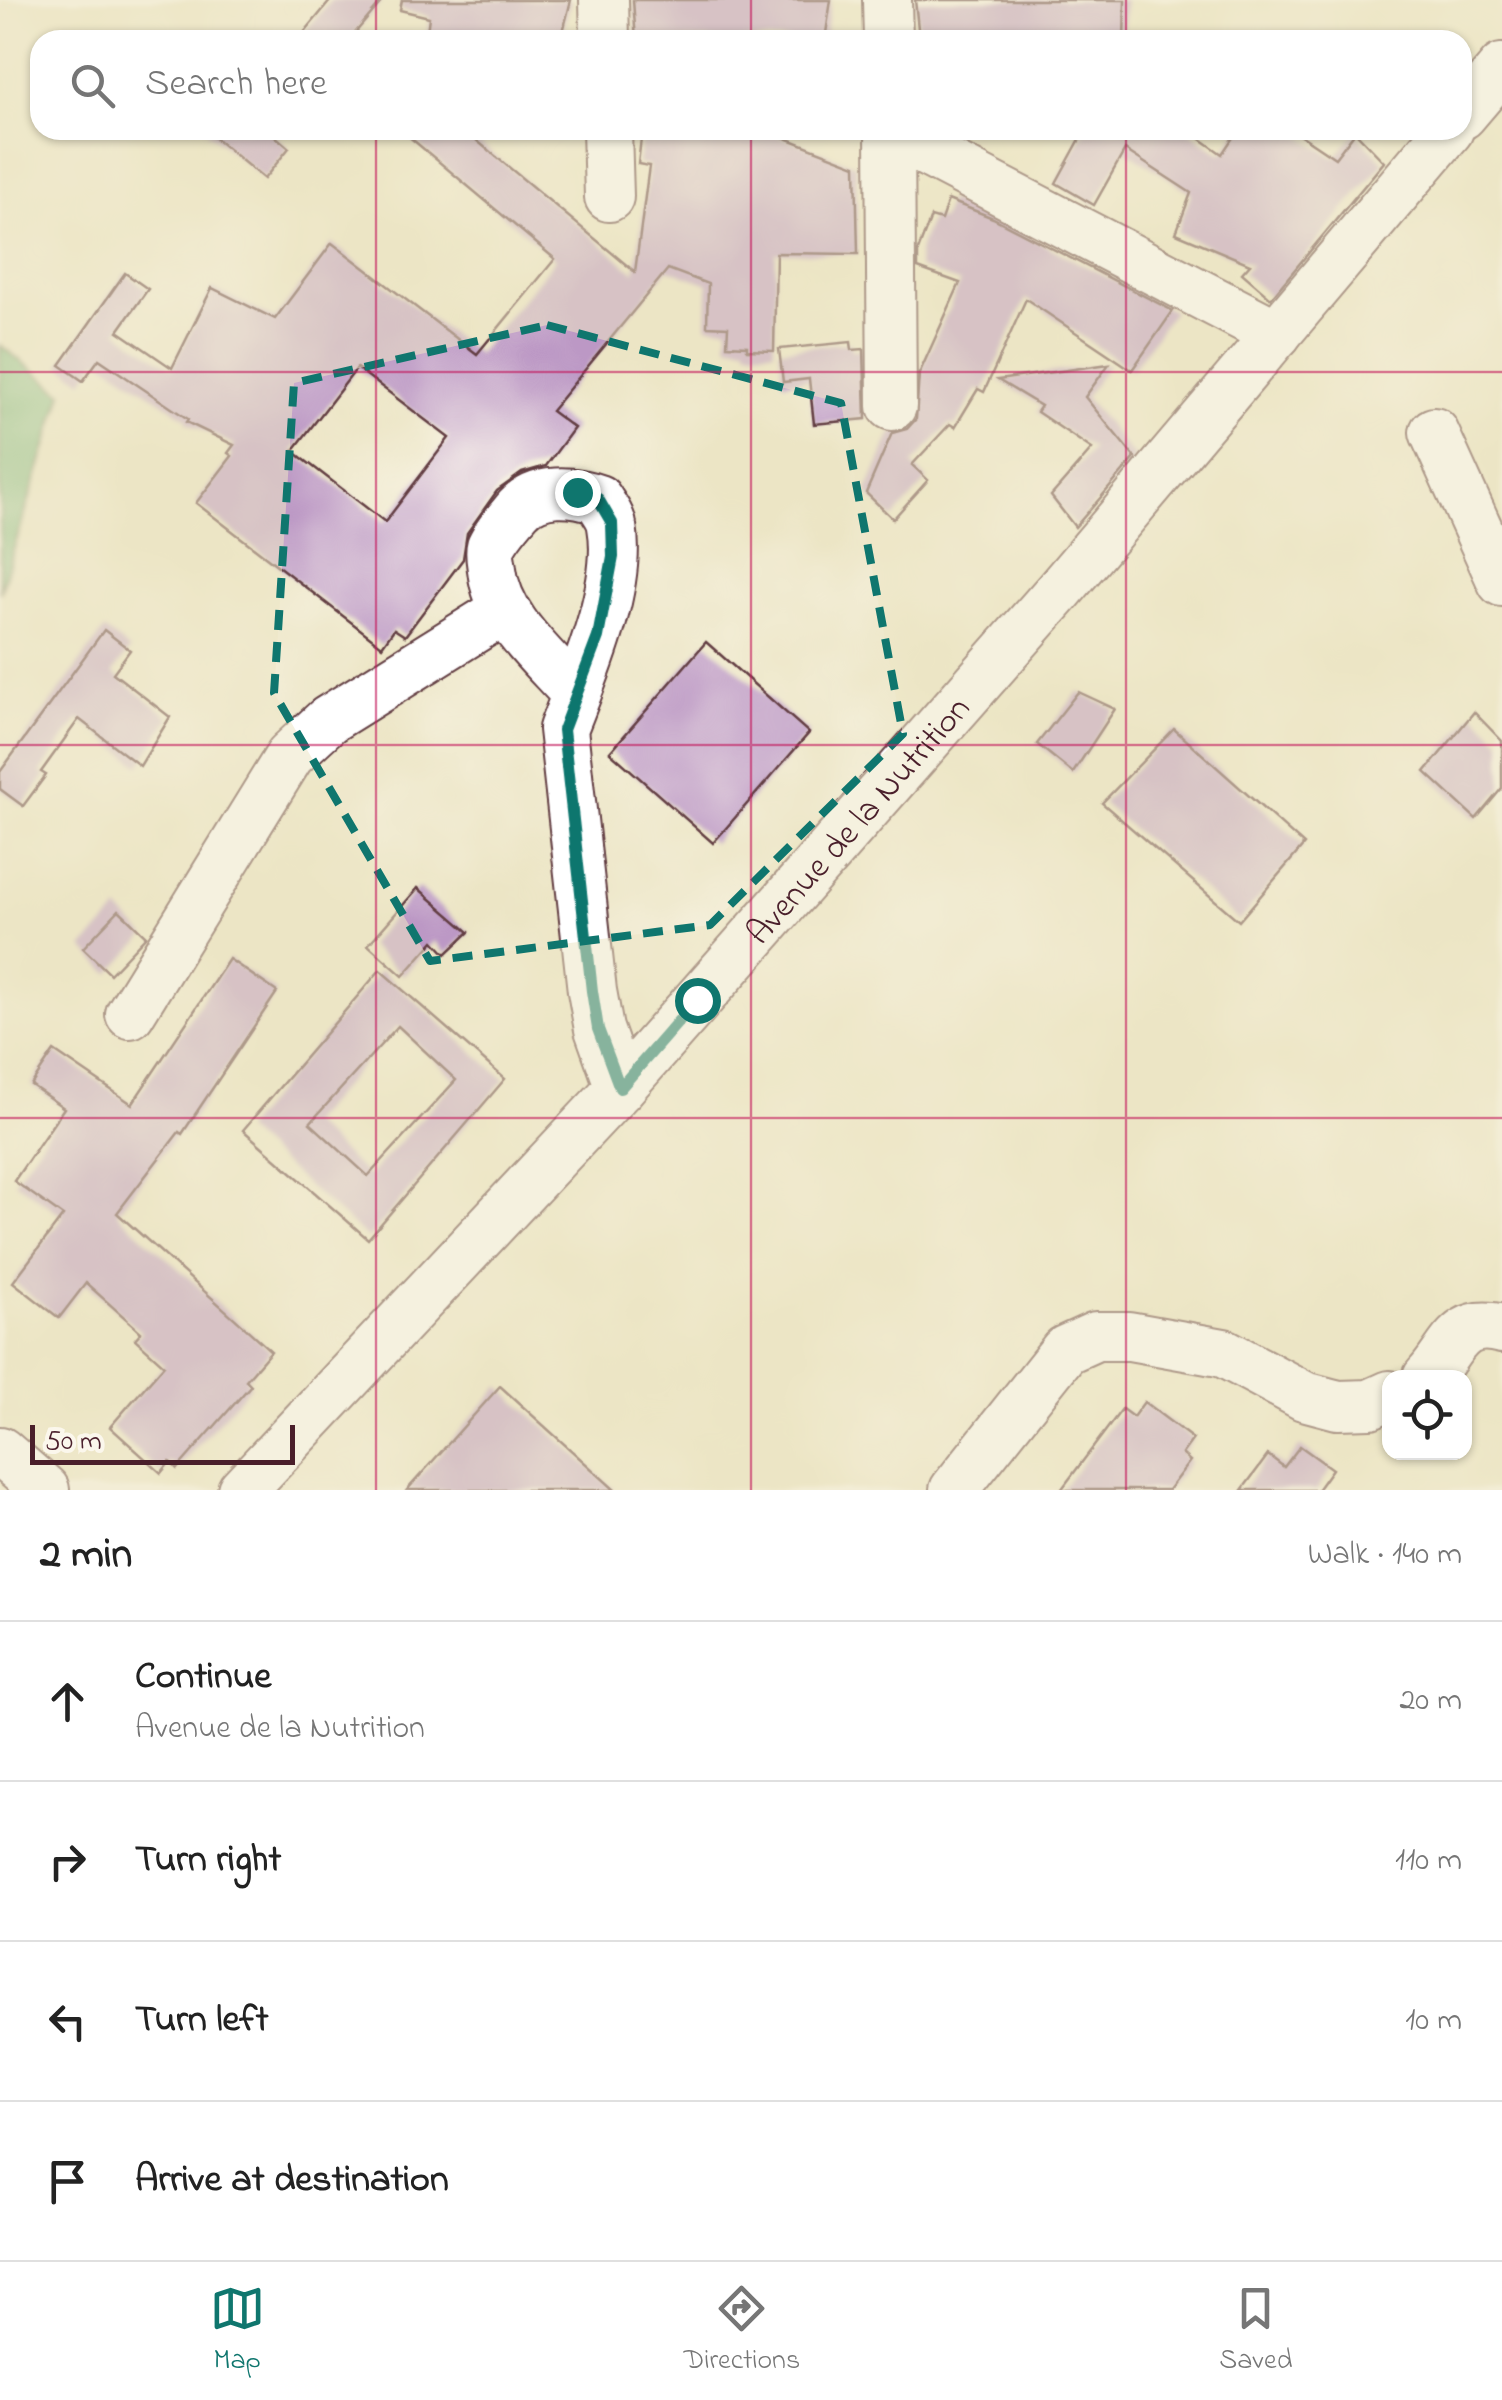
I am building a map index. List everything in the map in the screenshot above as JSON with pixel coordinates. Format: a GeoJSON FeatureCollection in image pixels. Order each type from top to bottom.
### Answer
{"type":"FeatureCollection","features":[{"type":"Feature","properties":{"kind":"street"},"geometry":{"type":"LineString","coordinates":[[604,0],[605,30]]}},
{"type":"Feature","properties":{"kind":"street"},"geometry":{"type":"LineString","coordinates":[[887,0],[888,30]]}},
{"type":"Feature","properties":{"kind":"street"},"geometry":{"type":"LineString","coordinates":[[1472,103],[1502,68]]}},
{"type":"Feature","properties":{"kind":"street"},"geometry":{"type":"LineString","coordinates":[[607,140],[608,197]]}},
{"type":"Feature","properties":{"kind":"street"},"geometry":{"type":"LineString","coordinates":[[890,140],[892,406]]}},
{"type":"Feature","properties":{"kind":"street"},"geometry":{"type":"LineString","coordinates":[[907,140],[1277,334]]}},
{"type":"Feature","properties":{"kind":"street","name":"Avenue de la Nutrition"},"geometry":{"type":"LineString","coordinates":[[242,1490],[620,1088],[1058,592],[1442,140]]}},
{"type":"Feature","properties":{"kind":"street"},"geometry":{"type":"LineString","coordinates":[[1434,432],[1502,582]]}},
{"type":"Feature","properties":{"kind":"street"},"geometry":{"type":"LineString","coordinates":[[576,694],[503,611],[494,588],[490,549],[506,522],[524,503],[548,493],[577,492],[598,499],[612,523],[613,557],[598,637],[563,730],[598,1029],[620,1088]]}},
{"type":"Feature","properties":{"kind":"street"},"geometry":{"type":"LineString","coordinates":[[130,1014],[290,756],[328,720],[503,611]]}},
{"type":"Feature","properties":{"kind":"street"},"geometry":{"type":"LineString","coordinates":[[1433,1370],[1467,1330],[1482,1324],[1502,1329]]}},
{"type":"Feature","properties":{"kind":"street"},"geometry":{"type":"LineString","coordinates":[[954,1490],[1065,1350],[1096,1336],[1129,1336],[1224,1353],[1304,1396],[1338,1404],[1370,1404],[1382,1399]]}},
{"type":"Feature","properties":{"kind":"street"},"geometry":{"type":"LineString","coordinates":[[0,1452],[45,1490]]}},
{"type":"Feature","properties":{"kind":"highlighted area"},"geometry":{"type":"Polygon","coordinates":[[[547,325],[841,403],[903,734],[710,925],[430,961],[274,693],[294,383],[547,325]]]}},
{"type":"Feature","properties":{"kind":"green space"},"geometry":{"type":"Polygon","coordinates":[[[0,345],[63,393],[0,593],[0,345]]]}},
{"type":"Feature","properties":{"kind":"building"},"geometry":{"type":"Polygon","coordinates":[[[331,0],[383,0],[358,30],[306,30],[331,0]]]}},
{"type":"Feature","properties":{"kind":"building"},"geometry":{"type":"Polygon","coordinates":[[[402,0],[571,0],[564,30],[427,30],[429,17],[400,10],[402,0]]]}},
{"type":"Feature","properties":{"kind":"building"},"geometry":{"type":"Polygon","coordinates":[[[633,0],[831,0],[826,30],[635,30],[633,0]]]}},
{"type":"Feature","properties":{"kind":"building"},"geometry":{"type":"Polygon","coordinates":[[[915,0],[1125,0],[1124,30],[918,30],[915,0]]]}},
{"type":"Feature","properties":{"kind":"building"},"geometry":{"type":"Polygon","coordinates":[[[217,140],[280,140],[289,148],[264,179],[217,140]]]}},
{"type":"Feature","properties":{"kind":"building"},"geometry":{"type":"Polygon","coordinates":[[[413,140],[476,140],[635,272],[649,166],[638,164],[641,140],[791,140],[856,165],[858,254],[776,253],[774,351],[727,345],[728,327],[707,326],[708,284],[668,269],[551,411],[574,428],[546,466],[522,473],[497,491],[467,533],[463,559],[405,636],[394,629],[382,646],[196,503],[232,456],[228,453],[234,445],[186,422],[188,419],[99,359],[83,381],[60,365],[125,273],[148,289],[118,331],[172,368],[212,288],[275,319],[332,243],[477,354],[555,259],[413,140]],[[357,368],[293,451],[385,522],[449,438],[357,368]]]}},
{"type":"Feature","properties":{"kind":"building"},"geometry":{"type":"Polygon","coordinates":[[[1080,140],[1202,140],[1222,154],[1231,140],[1308,140],[1335,158],[1349,140],[1363,140],[1384,162],[1271,298],[1242,273],[1250,264],[1176,233],[1191,193],[1125,150],[1094,205],[1056,183],[1080,140]]]}},
{"type":"Feature","properties":{"kind":"building"},"geometry":{"type":"Polygon","coordinates":[[[948,200],[993,218],[1173,311],[1132,370],[1026,299],[984,392],[978,389],[955,427],[950,424],[912,465],[928,480],[893,519],[866,493],[892,433],[907,429],[916,419],[919,374],[960,283],[918,268],[918,251],[931,217],[941,220],[948,200]]]}},
{"type":"Feature","properties":{"kind":"building"},"geometry":{"type":"Polygon","coordinates":[[[851,342],[852,350],[864,349],[866,419],[814,424],[809,379],[783,382],[779,349],[851,342]]]}},
{"type":"Feature","properties":{"kind":"building"},"geometry":{"type":"Polygon","coordinates":[[[1109,364],[1085,397],[1135,458],[1075,527],[1051,496],[1092,449],[1037,412],[1041,406],[998,380],[1109,364]]]}},
{"type":"Feature","properties":{"kind":"building"},"geometry":{"type":"Polygon","coordinates":[[[104,630],[130,650],[113,673],[170,717],[140,766],[79,719],[41,772],[46,775],[23,806],[0,789],[0,772],[104,630]]]}},
{"type":"Feature","properties":{"kind":"building"},"geometry":{"type":"Polygon","coordinates":[[[706,642],[809,733],[713,843],[610,752],[706,642]]]}},
{"type":"Feature","properties":{"kind":"building"},"geometry":{"type":"Polygon","coordinates":[[[1078,692],[1115,709],[1073,773],[1037,744],[1078,692]]]}},
{"type":"Feature","properties":{"kind":"building"},"geometry":{"type":"Polygon","coordinates":[[[1474,712],[1502,741],[1502,788],[1476,819],[1425,772],[1474,712]]]}},
{"type":"Feature","properties":{"kind":"building"},"geometry":{"type":"Polygon","coordinates":[[[1174,729],[1304,845],[1239,921],[1102,803],[1174,729]]]}},
{"type":"Feature","properties":{"kind":"building"},"geometry":{"type":"Polygon","coordinates":[[[418,888],[469,932],[446,954],[434,941],[403,976],[368,945],[418,888]]]}},
{"type":"Feature","properties":{"kind":"building"},"geometry":{"type":"Polygon","coordinates":[[[119,910],[146,936],[110,974],[83,948],[119,910]]]}},
{"type":"Feature","properties":{"kind":"building"},"geometry":{"type":"Polygon","coordinates":[[[229,959],[277,992],[182,1134],[179,1132],[117,1213],[271,1351],[246,1380],[251,1385],[177,1469],[170,1462],[161,1473],[110,1427],[164,1365],[135,1339],[141,1332],[86,1283],[59,1318],[13,1282],[63,1216],[14,1181],[64,1108],[31,1085],[54,1051],[132,1104],[229,959]]]}},
{"type":"Feature","properties":{"kind":"building"},"geometry":{"type":"Polygon","coordinates":[[[380,970],[505,1079],[368,1239],[243,1130],[380,970]],[[398,1026],[310,1123],[368,1176],[456,1080],[398,1026]]]}},
{"type":"Feature","properties":{"kind":"building"},"geometry":{"type":"Polygon","coordinates":[[[500,1386],[615,1490],[407,1490],[500,1386]]]}},
{"type":"Feature","properties":{"kind":"building"},"geometry":{"type":"Polygon","coordinates":[[[1144,1402],[1193,1439],[1182,1454],[1190,1461],[1168,1490],[1061,1490],[1122,1409],[1133,1417],[1144,1402]]]}},
{"type":"Feature","properties":{"kind":"building"},"geometry":{"type":"Polygon","coordinates":[[[1300,1446],[1332,1469],[1317,1490],[1242,1490],[1268,1455],[1284,1467],[1300,1446]]]}},
{"type":"Feature","properties":{"kind":"route"},"geometry":{"type":"LineString","coordinates":[[577,492],[598,499],[612,523],[613,557],[598,637],[563,730],[598,1029],[620,1088],[697,1000]]}}]}
